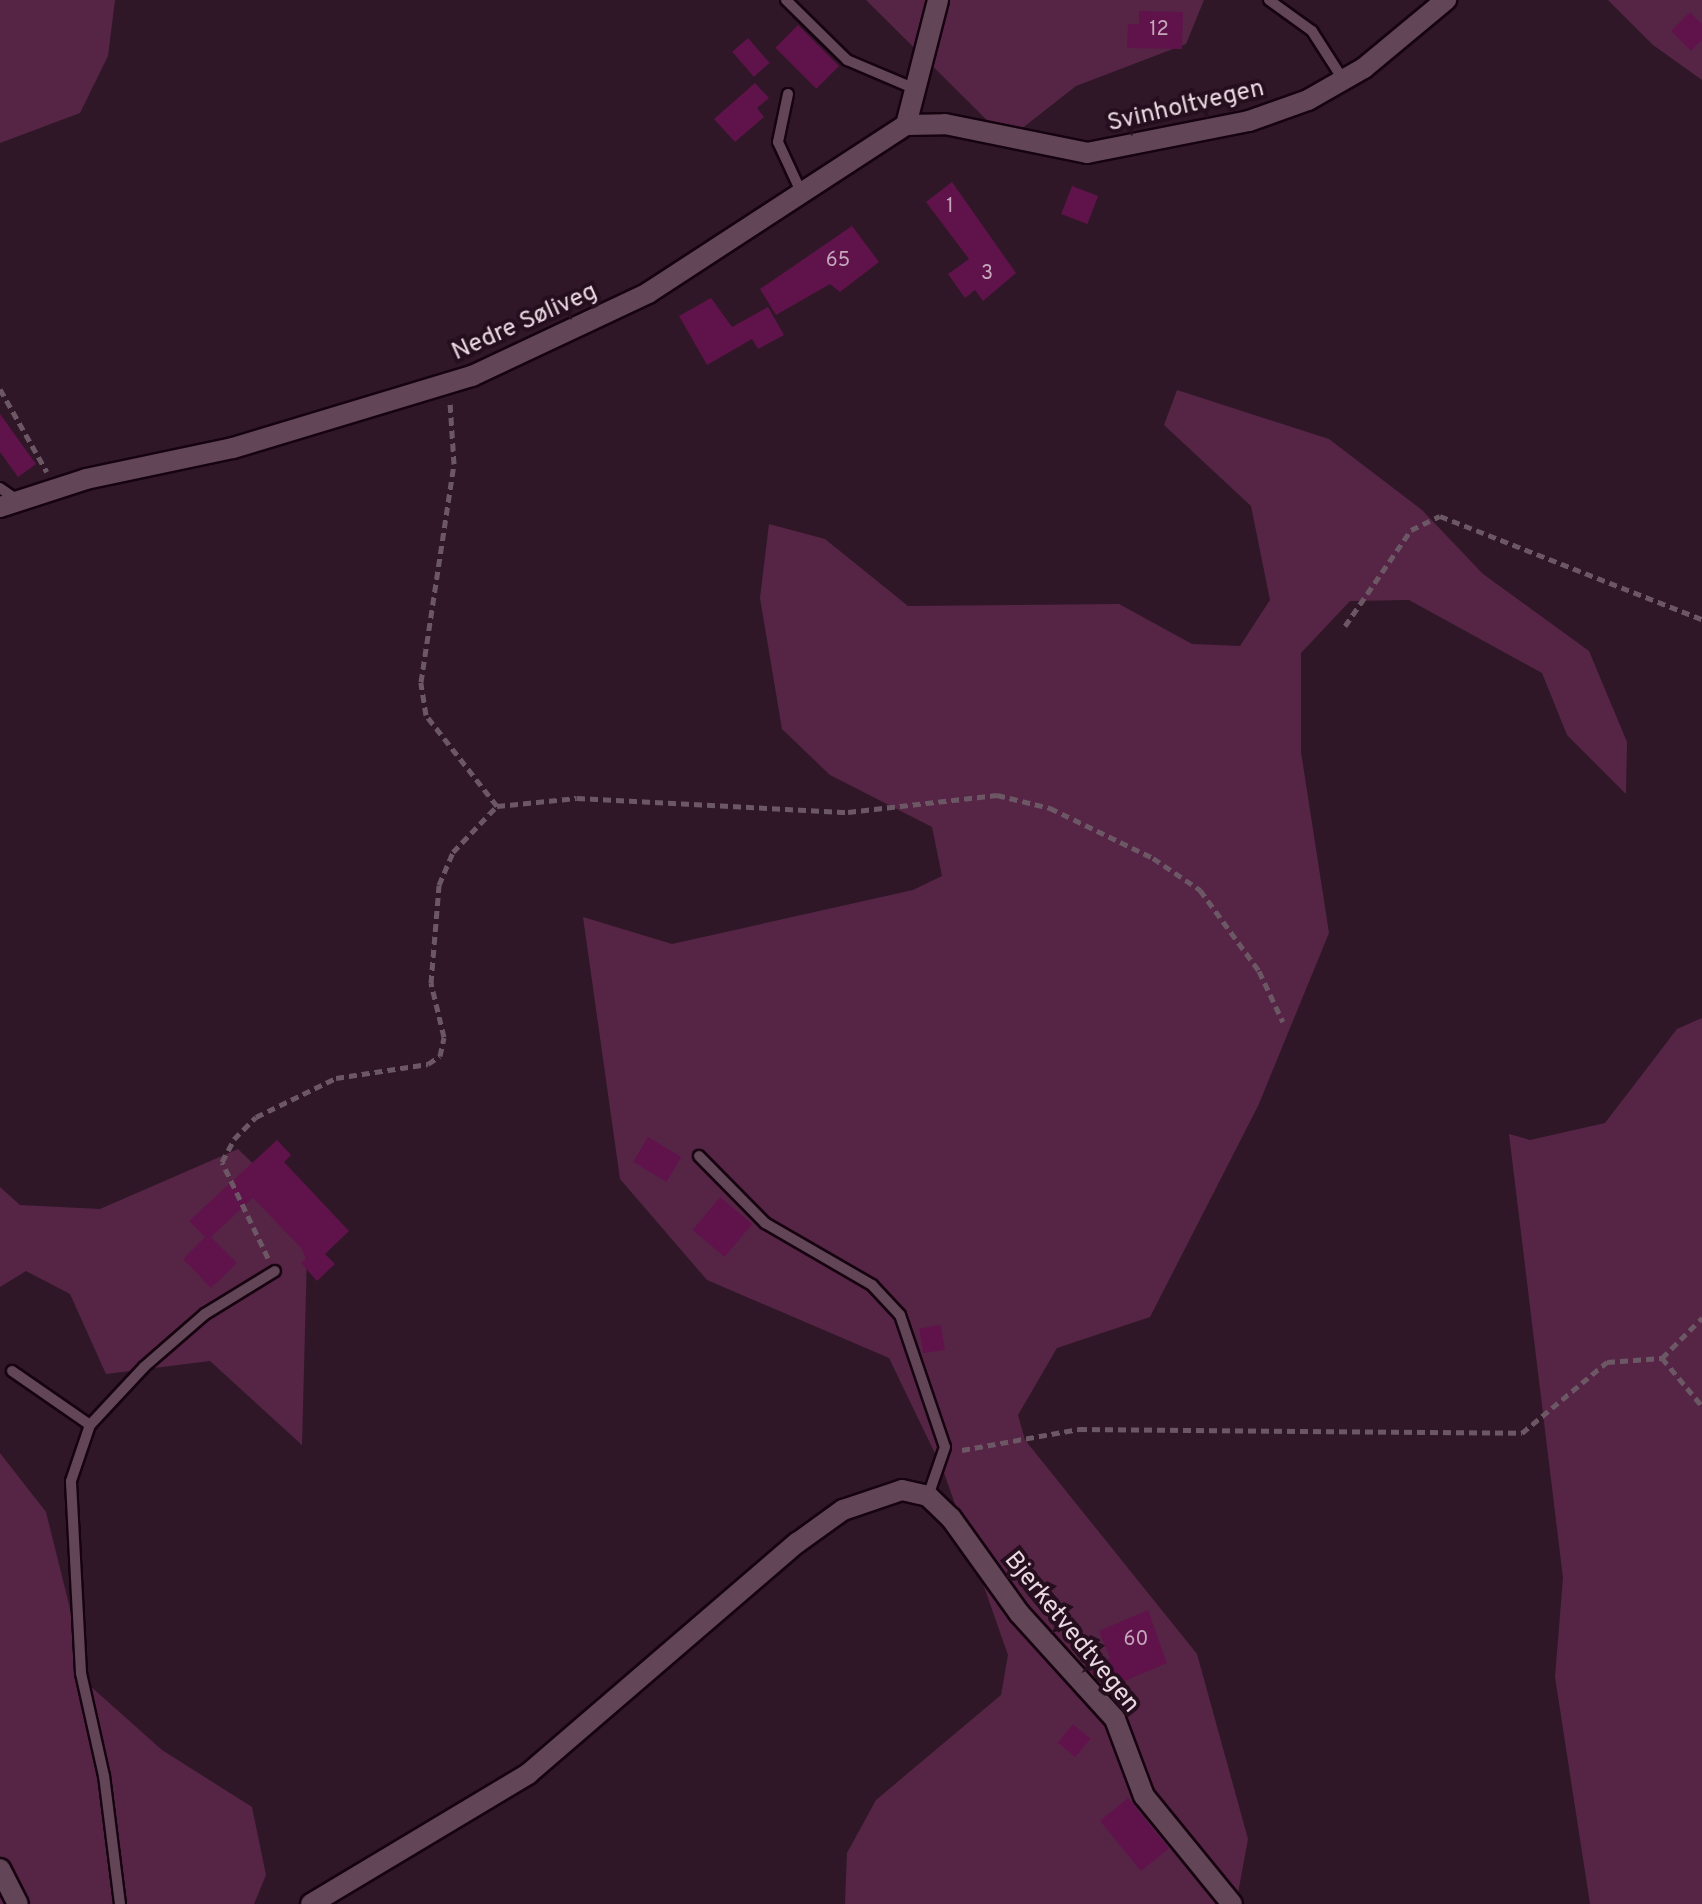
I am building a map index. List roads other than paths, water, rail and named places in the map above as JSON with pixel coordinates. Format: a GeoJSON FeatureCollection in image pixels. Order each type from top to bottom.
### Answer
{"type":"FeatureCollection","features":[{"type":"Feature","properties":{"kind":"street"},"geometry":{"type":"LineString","coordinates":[[906,124],[938,0]]}},
{"type":"Feature","properties":{"kind":"street","name":"Svinholtvegen"},"geometry":{"type":"LineString","coordinates":[[906,124],[945,124],[1060,150],[1116,152],[1249,121],[1308,100],[1364,68],[1446,0]]}},
{"type":"Feature","properties":{"kind":"street","name":"Nedre Søliveg"},"geometry":{"type":"LineString","coordinates":[[5,498],[233,448],[447,384],[648,293],[906,124]]}},
{"type":"Feature","properties":{"kind":"street"},"geometry":{"type":"LineString","coordinates":[[311,1904],[528,1774],[843,1510],[880,1492],[928,1496]]}},
{"type":"Feature","properties":{"kind":"street","name":"Bjerketvedtvegen"},"geometry":{"type":"LineString","coordinates":[[928,1496],[952,1518],[1019,1614],[1114,1719],[1144,1796],[1232,1904]]}},
{"type":"Feature","properties":{"kind":"street"},"geometry":{"type":"LineString","coordinates":[[0,1869],[18,1904]]}},
{"type":"Feature","properties":{"kind":"lane"},"geometry":{"type":"LineString","coordinates":[[786,0],[847,60],[913,88]]}},
{"type":"Feature","properties":{"kind":"lane"},"geometry":{"type":"LineString","coordinates":[[1269,0],[1312,31],[1342,78]]}},
{"type":"Feature","properties":{"kind":"lane"},"geometry":{"type":"LineString","coordinates":[[788,94],[778,142],[802,194]]}},
{"type":"Feature","properties":{"kind":"lane"},"geometry":{"type":"LineString","coordinates":[[700,1156],[765,1224],[872,1285],[900,1315],[944,1451],[928,1496]]}},
{"type":"Feature","properties":{"kind":"lane"},"geometry":{"type":"LineString","coordinates":[[120,1904],[104,1776],[81,1673],[71,1481],[90,1425],[205,1314],[275,1271]]}},
{"type":"Feature","properties":{"kind":"lane"},"geometry":{"type":"LineString","coordinates":[[12,1371],[90,1425]]}}]}
